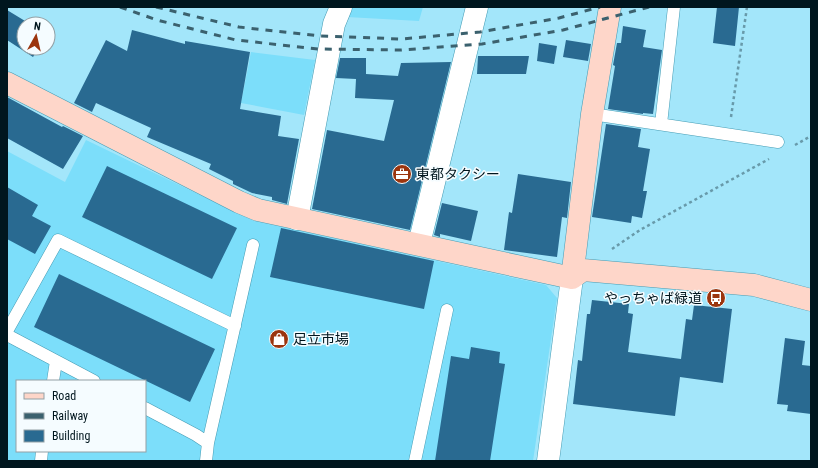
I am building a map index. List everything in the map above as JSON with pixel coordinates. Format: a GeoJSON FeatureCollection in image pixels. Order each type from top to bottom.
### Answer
{"type":"FeatureCollection","features":[{"type":"Feature","properties":{"kind":"street"},"geometry":{"type":"LineString","coordinates":[[297,219],[334,24],[341,7]]}},
{"type":"Feature","properties":{"kind":"street"},"geometry":{"type":"LineString","coordinates":[[419,244],[477,7]]}},
{"type":"Feature","properties":{"kind":"street"},"geometry":{"type":"LineString","coordinates":[[548,461],[577,274],[592,114],[610,7]]}},
{"type":"Feature","properties":{"kind":"street"},"geometry":{"type":"LineString","coordinates":[[7,83],[239,202],[258,210],[419,244],[577,274],[754,285],[811,300]]}},
{"type":"Feature","properties":{"kind":"lane"},"geometry":{"type":"LineString","coordinates":[[661,124],[674,7]]}},
{"type":"Feature","properties":{"kind":"lane"},"geometry":{"type":"LineString","coordinates":[[592,114],[778,142]]}},
{"type":"Feature","properties":{"kind":"lane"},"geometry":{"type":"LineString","coordinates":[[7,331],[58,240],[235,326]]}},
{"type":"Feature","properties":{"kind":"lane"},"geometry":{"type":"LineString","coordinates":[[206,461],[208,443],[253,245]]}},
{"type":"Feature","properties":{"kind":"lane"},"geometry":{"type":"LineString","coordinates":[[415,461],[447,310]]}},
{"type":"Feature","properties":{"kind":"lane"},"geometry":{"type":"LineString","coordinates":[[7,335],[92,380]]}},
{"type":"Feature","properties":{"kind":"lane"},"geometry":{"type":"LineString","coordinates":[[53,380],[56,361]]}},
{"type":"Feature","properties":{"kind":"lane"},"geometry":{"type":"LineString","coordinates":[[146,409],[208,443]]}},
{"type":"Feature","properties":{"kind":"path"},"geometry":{"type":"LineString","coordinates":[[728,134],[747,7]]}},
{"type":"Feature","properties":{"kind":"path"},"geometry":{"type":"LineString","coordinates":[[789,148],[811,136]]}},
{"type":"Feature","properties":{"kind":"path"},"geometry":{"type":"LineString","coordinates":[[577,274],[640,230],[776,155]]}},
{"type":"Feature","properties":{"kind":"shaded area"},"geometry":{"type":"Polygon","coordinates":[[[351,7],[423,7],[419,21],[347,17],[351,7]]]}},
{"type":"Feature","properties":{"kind":"shaded area"},"geometry":{"type":"Polygon","coordinates":[[[251,52],[315,60],[304,115],[241,103],[251,52]]]}},
{"type":"Feature","properties":{"kind":"shaded area","name":"足立市場"},"geometry":{"type":"Polygon","coordinates":[[[86,140],[254,221],[546,285],[557,298],[533,461],[7,461],[7,151],[65,182],[86,140]]]}},
{"type":"Feature","properties":{"kind":"building"},"geometry":{"type":"Polygon","coordinates":[[[717,7],[739,7],[735,46],[713,43],[717,7]]]}},
{"type":"Feature","properties":{"kind":"building"},"geometry":{"type":"Polygon","coordinates":[[[7,10],[17,16],[16,46],[7,40],[7,10]]]}},
{"type":"Feature","properties":{"kind":"building"},"geometry":{"type":"Polygon","coordinates":[[[623,26],[646,30],[643,47],[662,50],[653,114],[608,109],[615,66],[613,65],[617,43],[621,43],[623,26]]]}},
{"type":"Feature","properties":{"kind":"building"},"geometry":{"type":"Polygon","coordinates":[[[132,30],[185,44],[185,41],[250,52],[240,109],[281,116],[278,136],[299,139],[287,204],[272,200],[272,197],[252,193],[233,184],[233,181],[209,169],[211,164],[147,137],[151,128],[96,103],[92,112],[74,103],[106,40],[127,51],[132,30]]]}},
{"type":"Feature","properties":{"kind":"building"},"geometry":{"type":"Polygon","coordinates":[[[566,40],[591,44],[588,61],[563,57],[566,40]]]}},
{"type":"Feature","properties":{"kind":"building"},"geometry":{"type":"Polygon","coordinates":[[[539,43],[557,46],[554,64],[537,61],[539,43]]]}},
{"type":"Feature","properties":{"kind":"building"},"geometry":{"type":"Polygon","coordinates":[[[478,56],[529,56],[526,74],[477,74],[478,56]]]}},
{"type":"Feature","properties":{"kind":"building"},"geometry":{"type":"Polygon","coordinates":[[[340,58],[366,58],[366,74],[398,76],[401,63],[451,62],[410,230],[312,209],[327,130],[384,141],[394,100],[355,98],[356,79],[336,78],[340,58]]]}},
{"type":"Feature","properties":{"kind":"building"},"geometry":{"type":"Polygon","coordinates":[[[7,97],[62,127],[63,126],[83,136],[63,169],[7,138],[7,97]]]}},
{"type":"Feature","properties":{"kind":"building"},"geometry":{"type":"Polygon","coordinates":[[[606,124],[641,129],[638,147],[650,149],[643,191],[647,191],[642,218],[632,216],[631,223],[592,217],[606,124]]]}},
{"type":"Feature","properties":{"kind":"building"},"geometry":{"type":"Polygon","coordinates":[[[107,166],[237,228],[212,279],[82,217],[107,166]]]}},
{"type":"Feature","properties":{"kind":"building"},"geometry":{"type":"Polygon","coordinates":[[[518,174],[571,182],[567,218],[562,217],[557,257],[504,250],[509,212],[512,213],[518,174]]]}},
{"type":"Feature","properties":{"kind":"building"},"geometry":{"type":"Polygon","coordinates":[[[7,187],[38,205],[32,216],[51,226],[35,254],[7,239],[7,187]]]}},
{"type":"Feature","properties":{"kind":"building"},"geometry":{"type":"Polygon","coordinates":[[[442,203],[478,211],[471,241],[440,234],[440,237],[434,235],[442,203]]]}},
{"type":"Feature","properties":{"kind":"building"},"geometry":{"type":"Polygon","coordinates":[[[281,228],[434,261],[424,309],[270,277],[281,228]]]}},
{"type":"Feature","properties":{"kind":"building"},"geometry":{"type":"Polygon","coordinates":[[[59,274],[215,349],[190,402],[34,327],[59,274]]]}},
{"type":"Feature","properties":{"kind":"building"},"geometry":{"type":"Polygon","coordinates":[[[592,300],[629,304],[628,313],[633,314],[628,352],[681,359],[686,319],[692,320],[694,305],[732,309],[723,383],[680,377],[675,416],[573,404],[578,360],[582,361],[587,314],[590,314],[592,300]]]}},
{"type":"Feature","properties":{"kind":"building"},"geometry":{"type":"Polygon","coordinates":[[[785,338],[805,341],[802,365],[811,366],[811,414],[787,411],[788,405],[777,404],[785,338]]]}},
{"type":"Feature","properties":{"kind":"building"},"geometry":{"type":"Polygon","coordinates":[[[471,347],[500,352],[499,363],[505,364],[490,461],[435,461],[451,356],[469,359],[471,347]]]}},
{"type":"Feature","properties":{"kind":"railway"},"geometry":{"type":"LineString","coordinates":[[120,7],[157,20],[236,40],[318,49],[401,50],[482,44],[563,30],[649,7]]}},
{"type":"Feature","properties":{"kind":"railway"},"geometry":{"type":"LineString","coordinates":[[156,7],[239,27],[320,36],[401,39],[480,32],[559,18],[600,7]]}},
{"type":"Feature","properties":{"kind":"place","name":"東都タクシー"},"geometry":{"type":"Point","coordinates":[402,174]}},
{"type":"Feature","properties":{"kind":"place","name":"やっちゃば緑道"},"geometry":{"type":"Point","coordinates":[716,298]}},
{"type":"Feature","properties":{"kind":"place","name":"足立市場"},"geometry":{"type":"Point","coordinates":[279,339]}}]}
